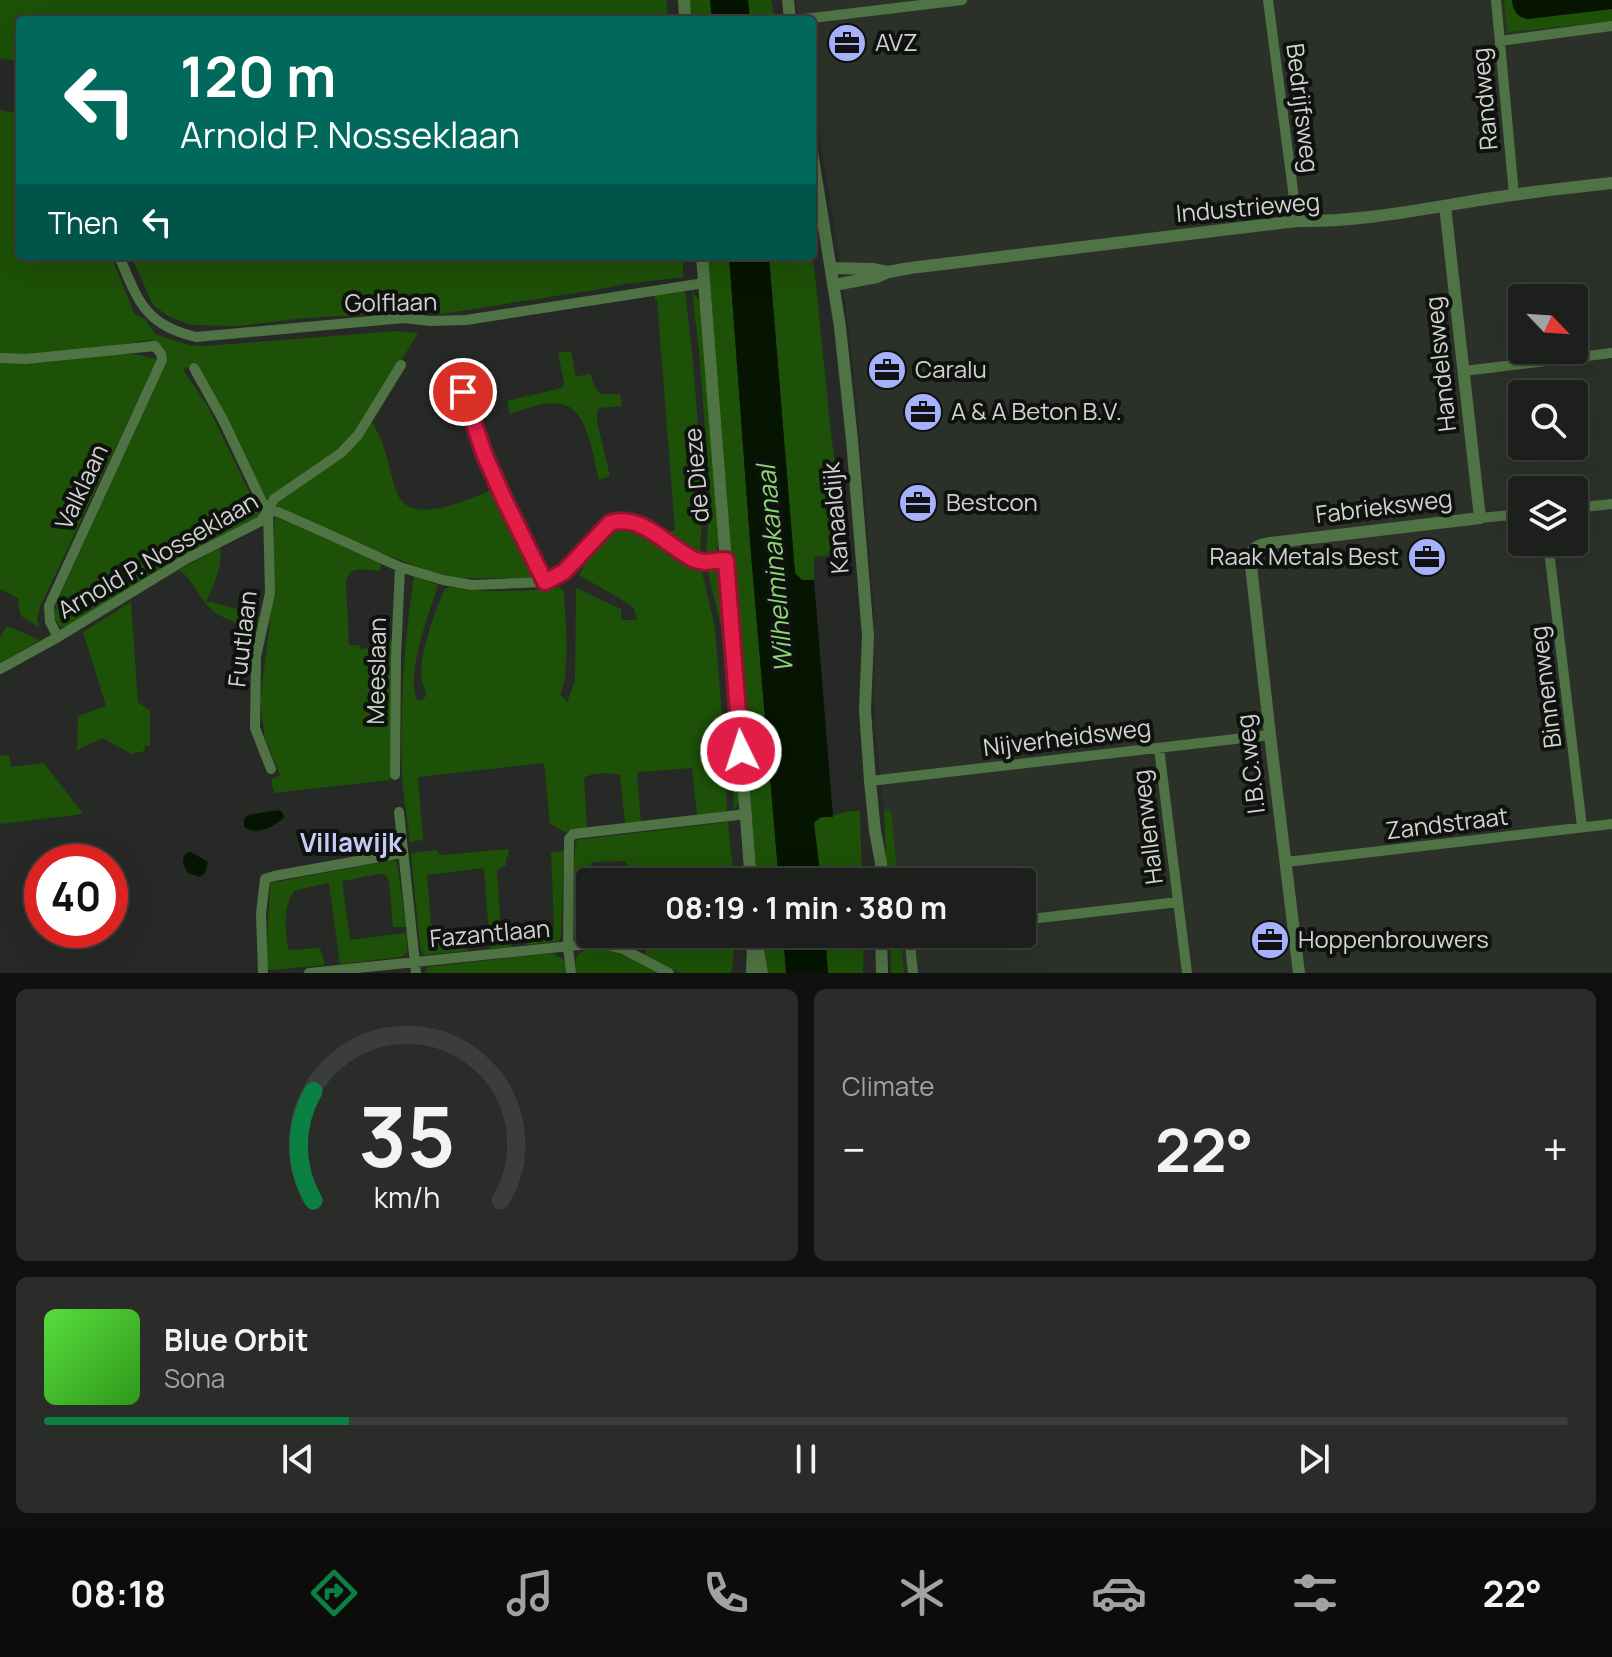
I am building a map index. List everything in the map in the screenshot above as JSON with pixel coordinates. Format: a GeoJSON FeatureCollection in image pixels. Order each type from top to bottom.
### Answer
{"type":"FeatureCollection","features":[{"type":"Feature","properties":{"kind":"street"},"geometry":{"type":"LineString","coordinates":[[816,17],[962,0]]}},
{"type":"Feature","properties":{"kind":"street","name":"Bedrijfsweg"},"geometry":{"type":"LineString","coordinates":[[1268,0],[1297,221]]}},
{"type":"Feature","properties":{"kind":"street","name":"Randweg"},"geometry":{"type":"LineString","coordinates":[[1496,0],[1514,194]]}},
{"type":"Feature","properties":{"kind":"street"},"geometry":{"type":"LineString","coordinates":[[1500,41],[1612,26]]}},
{"type":"Feature","properties":{"kind":"street","name":"Kanaaldijk"},"geometry":{"type":"LineString","coordinates":[[816,175],[832,268],[852,440],[868,636],[865,710],[881,868]]}},
{"type":"Feature","properties":{"kind":"street","name":"Industrieweg"},"geometry":{"type":"LineString","coordinates":[[834,285],[888,272],[1297,221],[1335,222],[1376,218],[1514,194],[1612,183]]}},
{"type":"Feature","properties":{"kind":"street","name":"Handelsweg"},"geometry":{"type":"LineString","coordinates":[[1445,206],[1480,518]]}},
{"type":"Feature","properties":{"kind":"street","name":"Golflaan"},"geometry":{"type":"LineString","coordinates":[[121,260],[145,311],[170,328],[196,337],[404,318],[466,320],[704,283]]}},
{"type":"Feature","properties":{"kind":"street","name":"de Dieze"},"geometry":{"type":"LineString","coordinates":[[702,260],[750,868]]}},
{"type":"Feature","properties":{"kind":"street","name":"Industrieweg"},"geometry":{"type":"LineString","coordinates":[[832,268],[888,272]]}},
{"type":"Feature","properties":{"kind":"street","name":"Valklaan"},"geometry":{"type":"LineString","coordinates":[[0,358],[26,359],[155,346],[161,354],[162,360],[49,606],[50,622],[58,637]]}},
{"type":"Feature","properties":{"kind":"street"},"geometry":{"type":"LineString","coordinates":[[1464,371],[1612,353]]}},
{"type":"Feature","properties":{"kind":"street"},"geometry":{"type":"LineString","coordinates":[[194,368],[268,510],[274,499],[341,453],[358,435],[401,365]]}},
{"type":"Feature","properties":{"kind":"street"},"geometry":{"type":"LineString","coordinates":[[460,373],[463,392],[485,456],[545,582],[564,572],[610,523],[620,520],[640,524],[695,560],[726,560]]}},
{"type":"Feature","properties":{"kind":"street"},"geometry":{"type":"LineString","coordinates":[[1588,507],[1612,504]]}},
{"type":"Feature","properties":{"kind":"street","name":"Arnold P. Nosseklaan"},"geometry":{"type":"LineString","coordinates":[[0,669],[188,558],[261,521],[268,510],[400,567],[443,580],[472,585],[545,582]]}},
{"type":"Feature","properties":{"kind":"street","name":"Fuutlaan"},"geometry":{"type":"LineString","coordinates":[[268,510],[270,593],[256,657],[255,728],[271,769]]}},
{"type":"Feature","properties":{"kind":"street","name":"Fabrieksweg"},"geometry":{"type":"LineString","coordinates":[[1253,549],[1270,543],[1508,515]]}},
{"type":"Feature","properties":{"kind":"street","name":"I.B.C.weg"},"geometry":{"type":"LineString","coordinates":[[1253,549],[1250,557],[1299,973]]}},
{"type":"Feature","properties":{"kind":"street","name":"Binnenweg"},"geometry":{"type":"LineString","coordinates":[[1550,556],[1582,827]]}},
{"type":"Feature","properties":{"kind":"street","name":"Meeslaan"},"geometry":{"type":"LineString","coordinates":[[395,775],[400,567]]}},
{"type":"Feature","properties":{"kind":"street","name":"Nijverheidsweg"},"geometry":{"type":"LineString","coordinates":[[870,781],[1270,735]]}},
{"type":"Feature","properties":{"kind":"street","name":"Hallenweg"},"geometry":{"type":"LineString","coordinates":[[1159,748],[1187,973]]}},
{"type":"Feature","properties":{"kind":"street"},"geometry":{"type":"LineString","coordinates":[[399,812],[414,967]]}},
{"type":"Feature","properties":{"kind":"street"},"geometry":{"type":"LineString","coordinates":[[571,973],[568,947],[569,839],[573,834],[747,814]]}},
{"type":"Feature","properties":{"kind":"street","name":"Zandstraat"},"geometry":{"type":"LineString","coordinates":[[1286,862],[1612,824]]}},
{"type":"Feature","properties":{"kind":"street"},"geometry":{"type":"LineString","coordinates":[[263,973],[261,914],[265,879],[402,853]]}},
{"type":"Feature","properties":{"kind":"street","name":"Hallenweg"},"geometry":{"type":"LineString","coordinates":[[1036,918],[1178,902]]}},
{"type":"Feature","properties":{"kind":"street","name":"Fazantlaan"},"geometry":{"type":"LineString","coordinates":[[309,973],[414,967],[599,943],[613,945],[669,973]]}},
{"type":"Feature","properties":{"kind":"street"},"geometry":{"type":"LineString","coordinates":[[752,973],[753,948]]}},
{"type":"Feature","properties":{"kind":"street"},"geometry":{"type":"LineString","coordinates":[[757,948],[762,973]]}},
{"type":"Feature","properties":{"kind":"street"},"geometry":{"type":"LineString","coordinates":[[881,948],[882,973]]}},
{"type":"Feature","properties":{"kind":"street"},"geometry":{"type":"LineString","coordinates":[[910,948],[913,973]]}},
{"type":"Feature","properties":{"kind":"shaded area"},"geometry":{"type":"Polygon","coordinates":[[[796,0],[1525,0],[1612,4],[1612,973],[902,973],[899,948],[1036,948],[1036,868],[890,868],[875,728],[874,609],[854,372],[838,247],[816,117],[816,16],[798,16],[796,0]]]}},
{"type":"Feature","properties":{"kind":"green space"},"geometry":{"type":"Polygon","coordinates":[[[0,0],[666,0],[668,16],[16,16],[16,61],[0,58],[0,0]]]}},
{"type":"Feature","properties":{"kind":"green space"},"geometry":{"type":"Polygon","coordinates":[[[689,0],[710,0],[712,16],[690,16],[689,0]]]}},
{"type":"Feature","properties":{"kind":"green space"},"geometry":{"type":"Polygon","coordinates":[[[748,0],[771,0],[774,16],[750,16],[748,0]]]}},
{"type":"Feature","properties":{"kind":"green space"},"geometry":{"type":"Polygon","coordinates":[[[1504,0],[1512,0],[1513,7],[1528,19],[1612,9],[1612,21],[1510,32],[1507,31],[1504,0]]]}},
{"type":"Feature","properties":{"kind":"green space"},"geometry":{"type":"Polygon","coordinates":[[[0,110],[16,113],[16,260],[113,260],[134,313],[146,320],[155,334],[188,345],[396,331],[418,333],[356,433],[336,452],[266,499],[217,399],[193,364],[183,370],[207,405],[261,516],[73,628],[60,627],[54,618],[56,604],[165,364],[160,344],[149,340],[67,353],[0,355],[0,110]]]}},
{"type":"Feature","properties":{"kind":"green space"},"geometry":{"type":"Polygon","coordinates":[[[133,260],[683,260],[683,277],[435,315],[426,311],[306,318],[238,326],[190,325],[168,316],[153,305],[133,260]]]}},
{"type":"Feature","properties":{"kind":"green space"},"geometry":{"type":"Polygon","coordinates":[[[707,260],[729,260],[778,868],[756,868],[707,260]]]}},
{"type":"Feature","properties":{"kind":"green space"},"geometry":{"type":"Polygon","coordinates":[[[769,260],[813,260],[847,553],[814,557],[814,580],[802,580],[795,573],[769,260]]]}},
{"type":"Feature","properties":{"kind":"green space"},"geometry":{"type":"Polygon","coordinates":[[[685,291],[703,489],[700,556],[663,535],[675,530],[655,295],[685,291]]]}},
{"type":"Feature","properties":{"kind":"green space"},"geometry":{"type":"Polygon","coordinates":[[[692,292],[701,308],[719,543],[715,553],[706,557],[710,493],[692,292]]]}},
{"type":"Feature","properties":{"kind":"green space"},"geometry":{"type":"Polygon","coordinates":[[[571,351],[576,377],[590,373],[599,392],[620,394],[622,406],[599,408],[597,412],[610,476],[599,480],[588,435],[570,407],[548,404],[510,414],[507,401],[562,388],[564,383],[558,353],[571,351]]]}},
{"type":"Feature","properties":{"kind":"green space"},"geometry":{"type":"Polygon","coordinates":[[[118,352],[157,360],[40,607],[39,627],[21,616],[19,599],[0,589],[0,363],[49,362],[118,352]]]}},
{"type":"Feature","properties":{"kind":"green space"},"geometry":{"type":"Polygon","coordinates":[[[372,422],[384,448],[397,493],[404,503],[414,508],[442,508],[494,489],[537,578],[457,578],[429,571],[274,506],[275,502],[341,457],[372,422]]]}},
{"type":"Feature","properties":{"kind":"green space"},"geometry":{"type":"Polygon","coordinates":[[[275,517],[382,563],[379,571],[363,569],[350,573],[346,583],[349,645],[359,645],[360,649],[393,639],[390,780],[274,793],[271,780],[280,775],[265,738],[260,702],[270,623],[275,517]]]}},
{"type":"Feature","properties":{"kind":"green space"},"geometry":{"type":"Polygon","coordinates":[[[623,526],[633,526],[701,568],[715,628],[727,812],[697,816],[692,768],[639,772],[641,821],[625,823],[620,775],[596,774],[584,778],[587,827],[565,832],[550,824],[544,763],[418,777],[423,838],[410,842],[403,783],[402,724],[405,650],[414,576],[438,585],[416,659],[414,688],[417,700],[426,696],[421,669],[433,619],[445,589],[504,591],[560,587],[564,591],[566,644],[565,673],[560,694],[567,702],[575,681],[576,588],[621,609],[621,620],[637,620],[634,608],[579,575],[602,540],[623,526]]]}},
{"type":"Feature","properties":{"kind":"green space"},"geometry":{"type":"Polygon","coordinates":[[[220,547],[219,568],[206,602],[259,613],[253,645],[242,641],[234,622],[212,610],[179,570],[220,547]]]}},
{"type":"Feature","properties":{"kind":"green space"},"geometry":{"type":"Polygon","coordinates":[[[707,568],[717,571],[723,580],[739,802],[734,810],[721,626],[707,568]]]}},
{"type":"Feature","properties":{"kind":"green space"},"geometry":{"type":"Polygon","coordinates":[[[131,602],[138,702],[150,711],[150,746],[131,754],[103,738],[77,750],[78,716],[106,706],[83,632],[131,602]]]}},
{"type":"Feature","properties":{"kind":"green space"},"geometry":{"type":"Polygon","coordinates":[[[7,626],[40,640],[0,663],[0,638],[7,626]]]}},
{"type":"Feature","properties":{"kind":"green space"},"geometry":{"type":"Polygon","coordinates":[[[9,755],[11,767],[44,763],[83,814],[0,824],[0,756],[9,755]]]}},
{"type":"Feature","properties":{"kind":"green space"},"geometry":{"type":"Polygon","coordinates":[[[891,810],[897,868],[886,868],[884,811],[891,810]]]}},
{"type":"Feature","properties":{"kind":"green space"},"geometry":{"type":"Polygon","coordinates":[[[860,811],[862,868],[819,868],[814,822],[860,811]]]}},
{"type":"Feature","properties":{"kind":"green space"},"geometry":{"type":"Polygon","coordinates":[[[728,822],[733,868],[628,868],[626,861],[592,862],[590,868],[576,868],[576,936],[570,923],[577,840],[728,822]]]}},
{"type":"Feature","properties":{"kind":"green space"},"geometry":{"type":"Polygon","coordinates":[[[508,849],[506,865],[497,870],[501,933],[503,938],[511,939],[511,947],[490,949],[482,868],[427,875],[432,936],[462,943],[468,951],[424,955],[419,937],[411,853],[436,850],[443,855],[508,849]]]}},
{"type":"Feature","properties":{"kind":"green space"},"geometry":{"type":"Polygon","coordinates":[[[564,851],[561,936],[559,941],[527,945],[527,938],[551,936],[554,930],[551,852],[564,851]]]}},
{"type":"Feature","properties":{"kind":"green space"},"geometry":{"type":"Polygon","coordinates":[[[393,860],[397,862],[406,927],[393,927],[386,875],[342,881],[350,940],[406,933],[406,953],[400,957],[340,964],[327,883],[294,891],[286,918],[288,948],[320,948],[325,965],[266,968],[270,883],[393,860]]]}},
{"type":"Feature","properties":{"kind":"green space"},"geometry":{"type":"Polygon","coordinates":[[[595,948],[613,950],[660,973],[576,973],[578,955],[595,948]]]}},
{"type":"Feature","properties":{"kind":"green space"},"geometry":{"type":"Polygon","coordinates":[[[646,948],[735,948],[731,973],[680,973],[645,955],[646,948]]]}},
{"type":"Feature","properties":{"kind":"green space"},"geometry":{"type":"Polygon","coordinates":[[[762,948],[784,948],[786,973],[764,973],[762,948]]]}},
{"type":"Feature","properties":{"kind":"green space"},"geometry":{"type":"Polygon","coordinates":[[[826,948],[864,948],[863,973],[828,973],[826,948]]]}},
{"type":"Feature","properties":{"kind":"green space"},"geometry":{"type":"Polygon","coordinates":[[[890,948],[902,948],[904,973],[891,973],[890,948]]]}},
{"type":"Feature","properties":{"kind":"green space"},"geometry":{"type":"Polygon","coordinates":[[[553,953],[564,960],[566,973],[425,971],[428,967],[553,953]]]}},
{"type":"Feature","properties":{"kind":"water"},"geometry":{"type":"Polygon","coordinates":[[[710,0],[748,0],[750,16],[712,16],[710,0]]]}},
{"type":"Feature","properties":{"kind":"water"},"geometry":{"type":"Polygon","coordinates":[[[1512,0],[1612,0],[1612,9],[1528,19],[1516,13],[1512,0]]]}},
{"type":"Feature","properties":{"kind":"water","name":"Wilhelminakanaal"},"geometry":{"type":"Polygon","coordinates":[[[729,260],[769,260],[795,573],[802,580],[814,580],[833,817],[820,817],[814,823],[819,868],[778,868],[729,260]]]}},
{"type":"Feature","properties":{"kind":"water"},"geometry":{"type":"Polygon","coordinates":[[[279,810],[284,818],[270,827],[254,831],[244,827],[244,819],[248,815],[279,810]]]}},
{"type":"Feature","properties":{"kind":"water"},"geometry":{"type":"Polygon","coordinates":[[[191,852],[208,862],[205,873],[200,877],[188,873],[184,865],[184,856],[191,852]]]}},
{"type":"Feature","properties":{"kind":"water"},"geometry":{"type":"Polygon","coordinates":[[[784,948],[826,948],[828,973],[786,973],[784,948]]]}},
{"type":"Feature","properties":{"kind":"place","name":"AVZ"},"geometry":{"type":"Point","coordinates":[847,43]}},
{"type":"Feature","properties":{"kind":"place","name":"Caralu"},"geometry":{"type":"Point","coordinates":[887,370]}},
{"type":"Feature","properties":{"kind":"place","name":"A & A Beton B.V."},"geometry":{"type":"Point","coordinates":[923,412]}},
{"type":"Feature","properties":{"kind":"place","name":"Bestcon"},"geometry":{"type":"Point","coordinates":[918,503]}},
{"type":"Feature","properties":{"kind":"place","name":"Raak Metals Best"},"geometry":{"type":"Point","coordinates":[1427,557]}},
{"type":"Feature","properties":{"kind":"place","name":"Hoppenbrouwers"},"geometry":{"type":"Point","coordinates":[1270,940]}},
{"type":"Feature","properties":{"kind":"district","name":"Villawijk"},"geometry":{"type":"Point","coordinates":[351,843]}},
{"type":"Feature","properties":{"kind":"route"},"geometry":{"type":"LineString","coordinates":[[463,392],[485,456],[545,582],[564,572],[597,535],[610,523],[620,520],[640,524],[695,560],[726,560],[741,751]]}}]}
